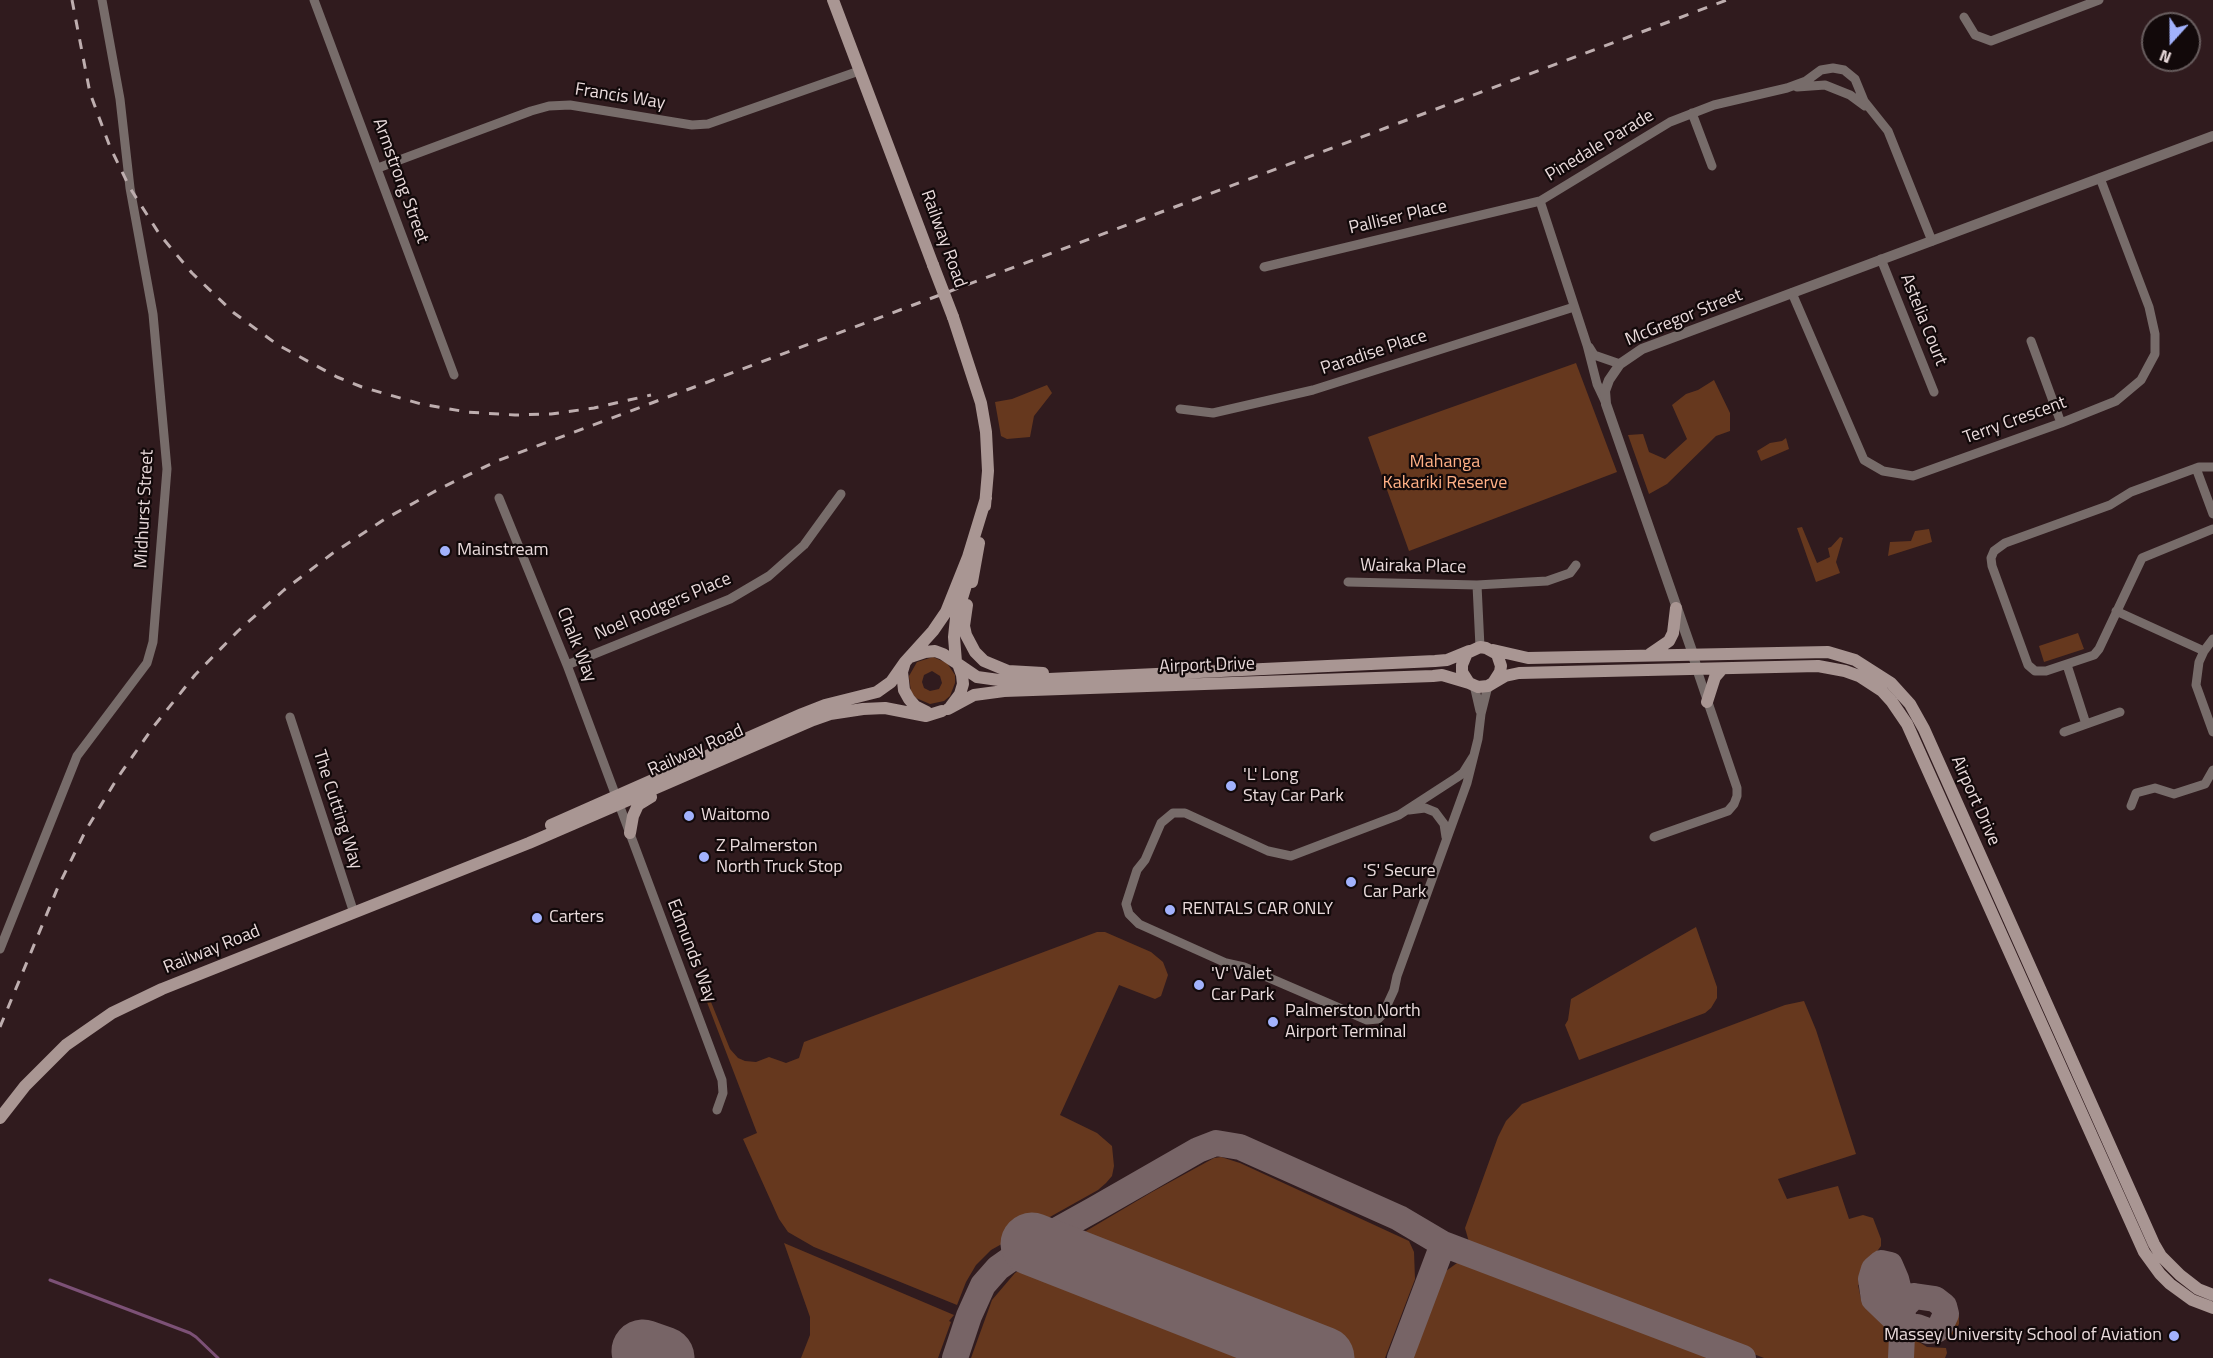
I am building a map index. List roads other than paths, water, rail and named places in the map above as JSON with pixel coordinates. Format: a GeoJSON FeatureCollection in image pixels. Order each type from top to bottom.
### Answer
{"type":"FeatureCollection","features":[{"type":"Feature","properties":{"kind":"main road","name":"Railway Road"},"geometry":{"type":"LineString","coordinates":[[833,0],[953,317],[981,403],[988,454],[986,498],[981,536],[956,618],[954,637],[957,663]]}},
{"type":"Feature","properties":{"kind":"main road","name":"Railway Road"},"geometry":{"type":"LineString","coordinates":[[0,1118],[44,1065],[73,1039],[112,1013],[162,988],[471,866],[825,705],[877,692],[891,682],[907,659],[933,631],[950,602],[968,557],[986,498]]}},
{"type":"Feature","properties":{"kind":"main road"},"geometry":{"type":"LineString","coordinates":[[981,536],[964,626],[969,642],[980,657],[994,667],[1015,672],[1115,675]]}},
{"type":"Feature","properties":{"kind":"main road"},"geometry":{"type":"LineString","coordinates":[[1649,655],[1669,641],[1673,633],[1676,608]]}},
{"type":"Feature","properties":{"kind":"main road"},"geometry":{"type":"LineString","coordinates":[[1480,648],[1497,654],[1501,666],[1498,678],[1491,684],[1472,684],[1462,672],[1467,653],[1480,648]]}},
{"type":"Feature","properties":{"kind":"main road","name":"Airport Drive"},"geometry":{"type":"LineString","coordinates":[[957,663],[977,677],[996,681],[1435,662],[1480,648],[1528,658],[1828,652],[1868,666],[1901,692],[1924,729],[2154,1244],[2165,1261],[2180,1275],[2198,1289],[2213,1295]]}},
{"type":"Feature","properties":{"kind":"main road"},"geometry":{"type":"LineString","coordinates":[[935,651],[957,663],[963,684],[955,702],[945,710],[933,713],[915,706],[904,690],[902,672],[907,659],[935,651]]}},
{"type":"Feature","properties":{"kind":"main road","name":"Airport Drive"},"geometry":{"type":"LineString","coordinates":[[1491,684],[1505,676],[1519,673],[1804,666],[1833,668],[1859,676],[1871,683],[1901,713],[2144,1252],[2160,1274],[2176,1288],[2192,1300],[2213,1308]]}},
{"type":"Feature","properties":{"kind":"main road"},"geometry":{"type":"LineString","coordinates":[[1707,702],[1715,677],[1722,669]]}},
{"type":"Feature","properties":{"kind":"main road","name":"Airport Drive"},"geometry":{"type":"LineString","coordinates":[[945,710],[975,695],[1004,691],[1442,675],[1472,684]]}},
{"type":"Feature","properties":{"kind":"main road","name":"Railway Road"},"geometry":{"type":"LineString","coordinates":[[617,801],[795,727],[840,712],[885,708],[926,716],[945,710]]}},
{"type":"Feature","properties":{"kind":"main road"},"geometry":{"type":"LineString","coordinates":[[630,833],[633,816],[638,805],[645,799],[699,775],[732,755]]}},
{"type":"Feature","properties":{"kind":"street","name":"Midhurst Street"},"geometry":{"type":"LineString","coordinates":[[0,949],[76,756],[147,663],[153,642],[167,470],[153,314],[130,188],[120,99],[102,0]]}},
{"type":"Feature","properties":{"kind":"street","name":"Armstrong Street"},"geometry":{"type":"LineString","coordinates":[[314,0],[454,375]]}},
{"type":"Feature","properties":{"kind":"street"},"geometry":{"type":"LineString","coordinates":[[1964,17],[1975,35],[1991,41],[2099,0]]}},
{"type":"Feature","properties":{"kind":"street","name":"Pinedale Parade"},"geometry":{"type":"LineString","coordinates":[[1606,404],[1597,384],[1587,345],[1540,201],[1670,122],[1714,105],[1787,88],[1806,81],[1821,70],[1838,69],[1850,74],[1864,101],[1888,131],[1932,241]]}},
{"type":"Feature","properties":{"kind":"street","name":"Francis Way"},"geometry":{"type":"LineString","coordinates":[[378,168],[549,106],[570,105],[692,125],[708,124],[859,70]]}},
{"type":"Feature","properties":{"kind":"street","name":"Pinedale Parade"},"geometry":{"type":"LineString","coordinates":[[1787,88],[1825,86],[1850,95],[1872,111]]}},
{"type":"Feature","properties":{"kind":"street"},"geometry":{"type":"LineString","coordinates":[[1692,113],[1712,166]]}},
{"type":"Feature","properties":{"kind":"street","name":"McGregor Street"},"geometry":{"type":"LineString","coordinates":[[1606,404],[1605,391],[1609,380],[1620,364],[1642,349],[2213,136]]}},
{"type":"Feature","properties":{"kind":"street","name":"Terry Crescent"},"geometry":{"type":"LineString","coordinates":[[1792,293],[1864,460],[1883,471],[1913,476],[2061,423],[2116,401],[2141,380],[2155,354],[2155,334],[2149,307],[2100,178]]}},
{"type":"Feature","properties":{"kind":"street","name":"Palliser Place"},"geometry":{"type":"LineString","coordinates":[[1264,267],[1540,201]]}},
{"type":"Feature","properties":{"kind":"street","name":"Astelia Court"},"geometry":{"type":"LineString","coordinates":[[1881,260],[1934,392]]}},
{"type":"Feature","properties":{"kind":"street","name":"Paradise Place"},"geometry":{"type":"LineString","coordinates":[[1180,409],[1213,413],[1313,390],[1574,307]]}},
{"type":"Feature","properties":{"kind":"street"},"geometry":{"type":"LineString","coordinates":[[2031,341],[2061,423]]}},
{"type":"Feature","properties":{"kind":"street"},"geometry":{"type":"LineString","coordinates":[[1587,345],[1594,355],[1620,364]]}},
{"type":"Feature","properties":{"kind":"street"},"geometry":{"type":"LineString","coordinates":[[1606,404],[1737,788],[1734,804],[1728,811],[1654,837]]}},
{"type":"Feature","properties":{"kind":"street"},"geometry":{"type":"LineString","coordinates":[[2213,467],[2196,468],[2131,492],[2110,505],[2005,543],[1994,551],[1991,558],[1992,566],[2028,665],[2033,670],[2043,672],[2092,657],[2098,652],[2142,558],[2213,529]]}},
{"type":"Feature","properties":{"kind":"street"},"geometry":{"type":"LineString","coordinates":[[2196,468],[2213,514]]}},
{"type":"Feature","properties":{"kind":"street","name":"Noel Rodgers Place"},"geometry":{"type":"LineString","coordinates":[[567,665],[730,599],[769,576],[804,545],[841,494]]}},
{"type":"Feature","properties":{"kind":"street","name":"Chalk Way"},"geometry":{"type":"LineString","coordinates":[[499,498],[567,665],[617,801]]}},
{"type":"Feature","properties":{"kind":"street","name":"Wairaka Place"},"geometry":{"type":"LineString","coordinates":[[1348,582],[1477,585],[1548,581],[1570,573],[1576,565]]}},
{"type":"Feature","properties":{"kind":"street","name":"Wairaka Place"},"geometry":{"type":"LineString","coordinates":[[1477,585],[1480,648]]}},
{"type":"Feature","properties":{"kind":"street"},"geometry":{"type":"LineString","coordinates":[[2116,610],[2204,651]]}},
{"type":"Feature","properties":{"kind":"street"},"geometry":{"type":"LineString","coordinates":[[2213,639],[2204,651],[2197,669],[2196,685],[2213,732]]}},
{"type":"Feature","properties":{"kind":"street"},"geometry":{"type":"LineString","coordinates":[[2067,665],[2086,724]]}},
{"type":"Feature","properties":{"kind":"street"},"geometry":{"type":"LineString","coordinates":[[1472,684],[1480,714]]}},
{"type":"Feature","properties":{"kind":"street"},"geometry":{"type":"LineString","coordinates":[[1446,837],[1441,819],[1430,810],[1415,808],[1286,856],[1268,851],[1185,813],[1173,813],[1161,823],[1137,870],[1127,897],[1127,910],[1131,918],[1139,924],[1226,963],[1244,967],[1374,1021],[1383,1014],[1394,990],[1397,976],[1441,858],[1446,837],[1467,783],[1479,733],[1480,714],[1491,684]]}},
{"type":"Feature","properties":{"kind":"street"},"geometry":{"type":"LineString","coordinates":[[2064,732],[2120,712]]}},
{"type":"Feature","properties":{"kind":"street","name":"The Cutting Way"},"geometry":{"type":"LineString","coordinates":[[290,717],[354,913]]}},
{"type":"Feature","properties":{"kind":"street"},"geometry":{"type":"LineString","coordinates":[[1399,815],[1463,773],[1473,757]]}},
{"type":"Feature","properties":{"kind":"street"},"geometry":{"type":"LineString","coordinates":[[2131,806],[2136,793],[2155,788],[2174,794],[2205,784],[2213,770]]}},
{"type":"Feature","properties":{"kind":"street","name":"Edmunds Way"},"geometry":{"type":"LineString","coordinates":[[617,801],[722,1080],[723,1093],[717,1110]]}},
{"type":"Feature","properties":{"kind":"waterway"},"geometry":{"type":"LineString","coordinates":[[50,1280],[190,1333],[218,1358]]}},
{"type":"Feature","properties":{"kind":"railway"},"geometry":{"type":"LineString","coordinates":[[72,0],[90,93],[110,147],[130,188],[160,235],[192,273],[234,313],[278,345],[337,377],[362,387],[421,404],[467,412],[515,415],[551,414],[594,408],[651,395]]}},
{"type":"Feature","properties":{"kind":"railway"},"geometry":{"type":"LineString","coordinates":[[0,1027],[58,887],[86,830],[118,777],[154,726],[195,675],[238,631],[284,590],[333,553],[385,519],[439,489],[497,461],[1727,0]]}},
{"type":"Feature","properties":{"kind":"place","name":"Mainstream"},"geometry":{"type":"Point","coordinates":[445,551]}},
{"type":"Feature","properties":{"kind":"place","name":"'L' Long Stay Car Park"},"geometry":{"type":"Point","coordinates":[1231,786]}},
{"type":"Feature","properties":{"kind":"place","name":"Waitomo"},"geometry":{"type":"Point","coordinates":[689,816]}},
{"type":"Feature","properties":{"kind":"place","name":"Z Palmerston North Truck Stop"},"geometry":{"type":"Point","coordinates":[704,857]}},
{"type":"Feature","properties":{"kind":"place","name":"'S' Secure Car Park"},"geometry":{"type":"Point","coordinates":[1351,882]}},
{"type":"Feature","properties":{"kind":"place","name":"RENTALS CAR ONLY"},"geometry":{"type":"Point","coordinates":[1170,910]}},
{"type":"Feature","properties":{"kind":"place","name":"Carters"},"geometry":{"type":"Point","coordinates":[537,918]}},
{"type":"Feature","properties":{"kind":"place","name":"'V' Valet Car Park"},"geometry":{"type":"Point","coordinates":[1199,985]}},
{"type":"Feature","properties":{"kind":"place","name":"Palmerston North Airport Terminal"},"geometry":{"type":"Point","coordinates":[1273,1022]}},
{"type":"Feature","properties":{"kind":"place","name":"Massey University School of Aviation"},"geometry":{"type":"Point","coordinates":[2174,1336]}},
{"type":"Feature","properties":{"kind":"park label","name":"Mahanga Kakariki Reserve"},"geometry":{"type":"Point","coordinates":[1445,473]}}]}
